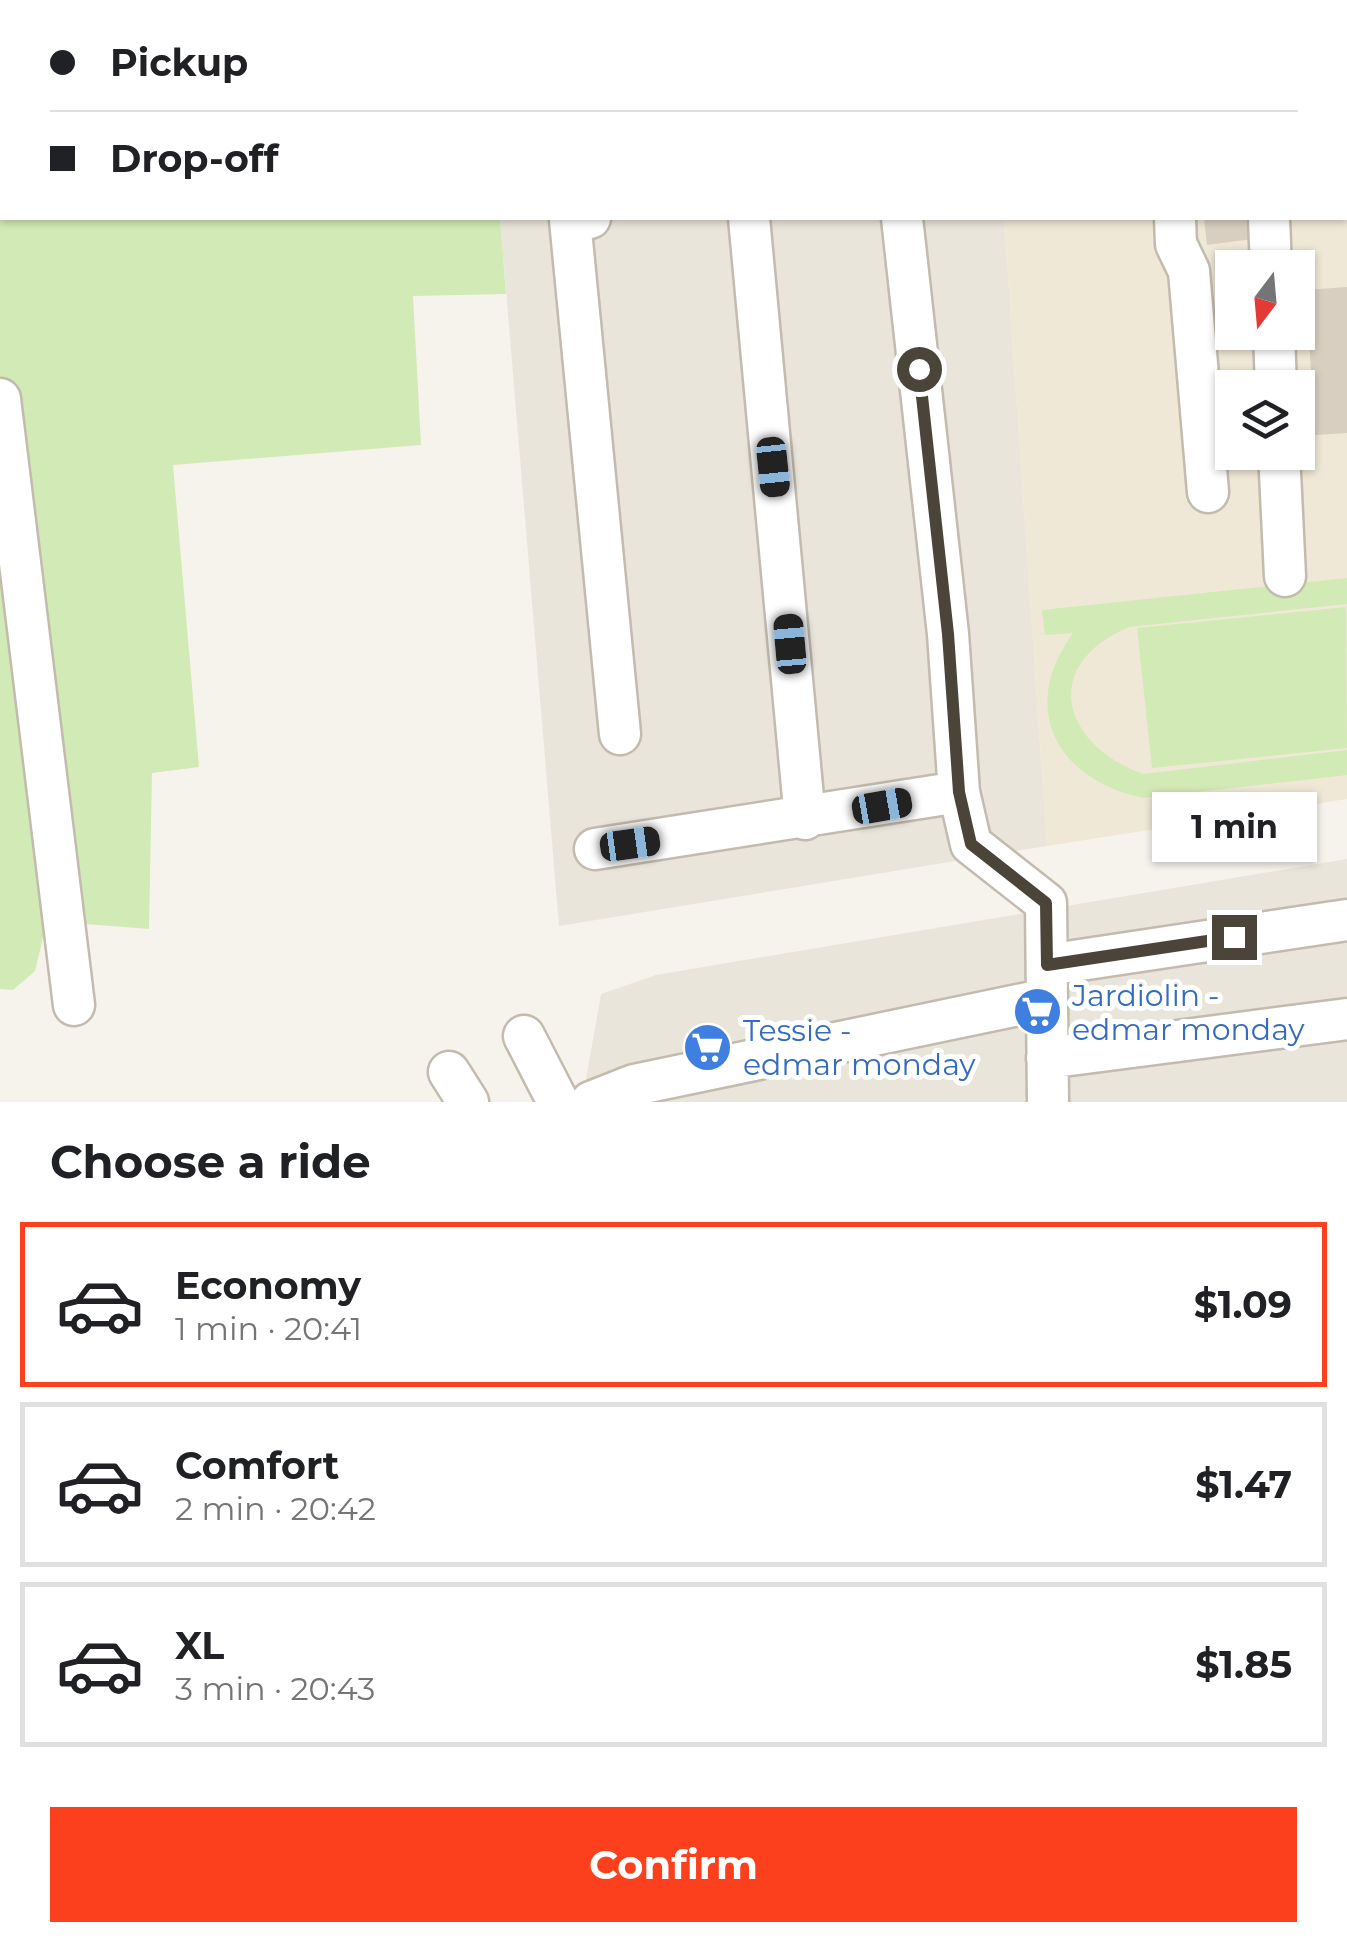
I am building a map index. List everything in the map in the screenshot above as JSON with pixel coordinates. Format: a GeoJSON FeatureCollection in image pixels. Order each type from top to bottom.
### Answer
{"type":"FeatureCollection","features":[{"type":"Feature","properties":{"kind":"street"},"geometry":{"type":"LineString","coordinates":[[570,220],[620,734]]}},
{"type":"Feature","properties":{"kind":"street"},"geometry":{"type":"LineString","coordinates":[[750,220],[805,819]]}},
{"type":"Feature","properties":{"kind":"street"},"geometry":{"type":"LineString","coordinates":[[902,220],[948,634],[959,792],[971,844],[1046,903],[1048,1102]]}},
{"type":"Feature","properties":{"kind":"street"},"geometry":{"type":"LineString","coordinates":[[1174,220],[1176,244],[1190,271],[1208,492]]}},
{"type":"Feature","properties":{"kind":"street"},"geometry":{"type":"LineString","coordinates":[[1269,220],[1270,250]]}},
{"type":"Feature","properties":{"kind":"street"},"geometry":{"type":"LineString","coordinates":[[0,400],[74,1005]]}},
{"type":"Feature","properties":{"kind":"street"},"geometry":{"type":"LineString","coordinates":[[1280,470],[1285,576]]}},
{"type":"Feature","properties":{"kind":"street"},"geometry":{"type":"LineString","coordinates":[[596,849],[959,792]]}},
{"type":"Feature","properties":{"kind":"street"},"geometry":{"type":"LineString","coordinates":[[592,1102],[634,1085],[1047,982],[1347,920]]}},
{"type":"Feature","properties":{"kind":"street"},"geometry":{"type":"LineString","coordinates":[[1047,1058],[1347,1020]]}},
{"type":"Feature","properties":{"kind":"street"},"geometry":{"type":"LineString","coordinates":[[524,1036],[558,1102]]}},
{"type":"Feature","properties":{"kind":"shaded area"},"geometry":{"type":"Polygon","coordinates":[[[500,220],[1004,220],[1047,846],[559,926],[500,220]]]}},
{"type":"Feature","properties":{"kind":"shaded area"},"geometry":{"type":"Polygon","coordinates":[[[1004,220],[1347,220],[1347,799],[1047,846],[1004,220]]]}},
{"type":"Feature","properties":{"kind":"shaded area"},"geometry":{"type":"Polygon","coordinates":[[[1347,859],[1347,1102],[582,1102],[601,994],[656,975],[1347,859]]]}},
{"type":"Feature","properties":{"kind":"green space"},"geometry":{"type":"Polygon","coordinates":[[[0,220],[500,220],[506,294],[413,296],[421,445],[173,465],[199,767],[152,773],[149,929],[47,921],[35,971],[13,990],[0,989],[0,220]]]}},
{"type":"Feature","properties":{"kind":"green space"},"geometry":{"type":"Polygon","coordinates":[[[1347,578],[1347,604],[1129,627],[1100,643],[1082,662],[1073,683],[1072,704],[1079,725],[1094,744],[1115,761],[1143,774],[1347,750],[1347,775],[1143,798],[1113,789],[1088,775],[1068,757],[1055,737],[1048,714],[1048,688],[1073,633],[1045,635],[1042,610],[1347,578]]]}},
{"type":"Feature","properties":{"kind":"green space"},"geometry":{"type":"Polygon","coordinates":[[[1346,607],[1347,748],[1152,768],[1137,628],[1346,607]]]}},
{"type":"Feature","properties":{"kind":"building"},"geometry":{"type":"Polygon","coordinates":[[[1204,220],[1250,220],[1253,239],[1207,245],[1204,220]]]}},
{"type":"Feature","properties":{"kind":"building"},"geometry":{"type":"Polygon","coordinates":[[[1347,287],[1347,433],[1315,435],[1315,370],[1311,370],[1310,350],[1315,350],[1315,289],[1347,287]]]}},
{"type":"Feature","properties":{"kind":"place","name":"Jardiolin - edmar monday"},"geometry":{"type":"Point","coordinates":[1037,1012]}},
{"type":"Feature","properties":{"kind":"place","name":"Tessie - edmar monday"},"geometry":{"type":"Point","coordinates":[708,1047]}},
{"type":"Feature","properties":{"kind":"route"},"geometry":{"type":"LineString","coordinates":[[919,369],[948,634],[959,792],[971,844],[1046,903],[1047,965],[1234,937]]}}]}
